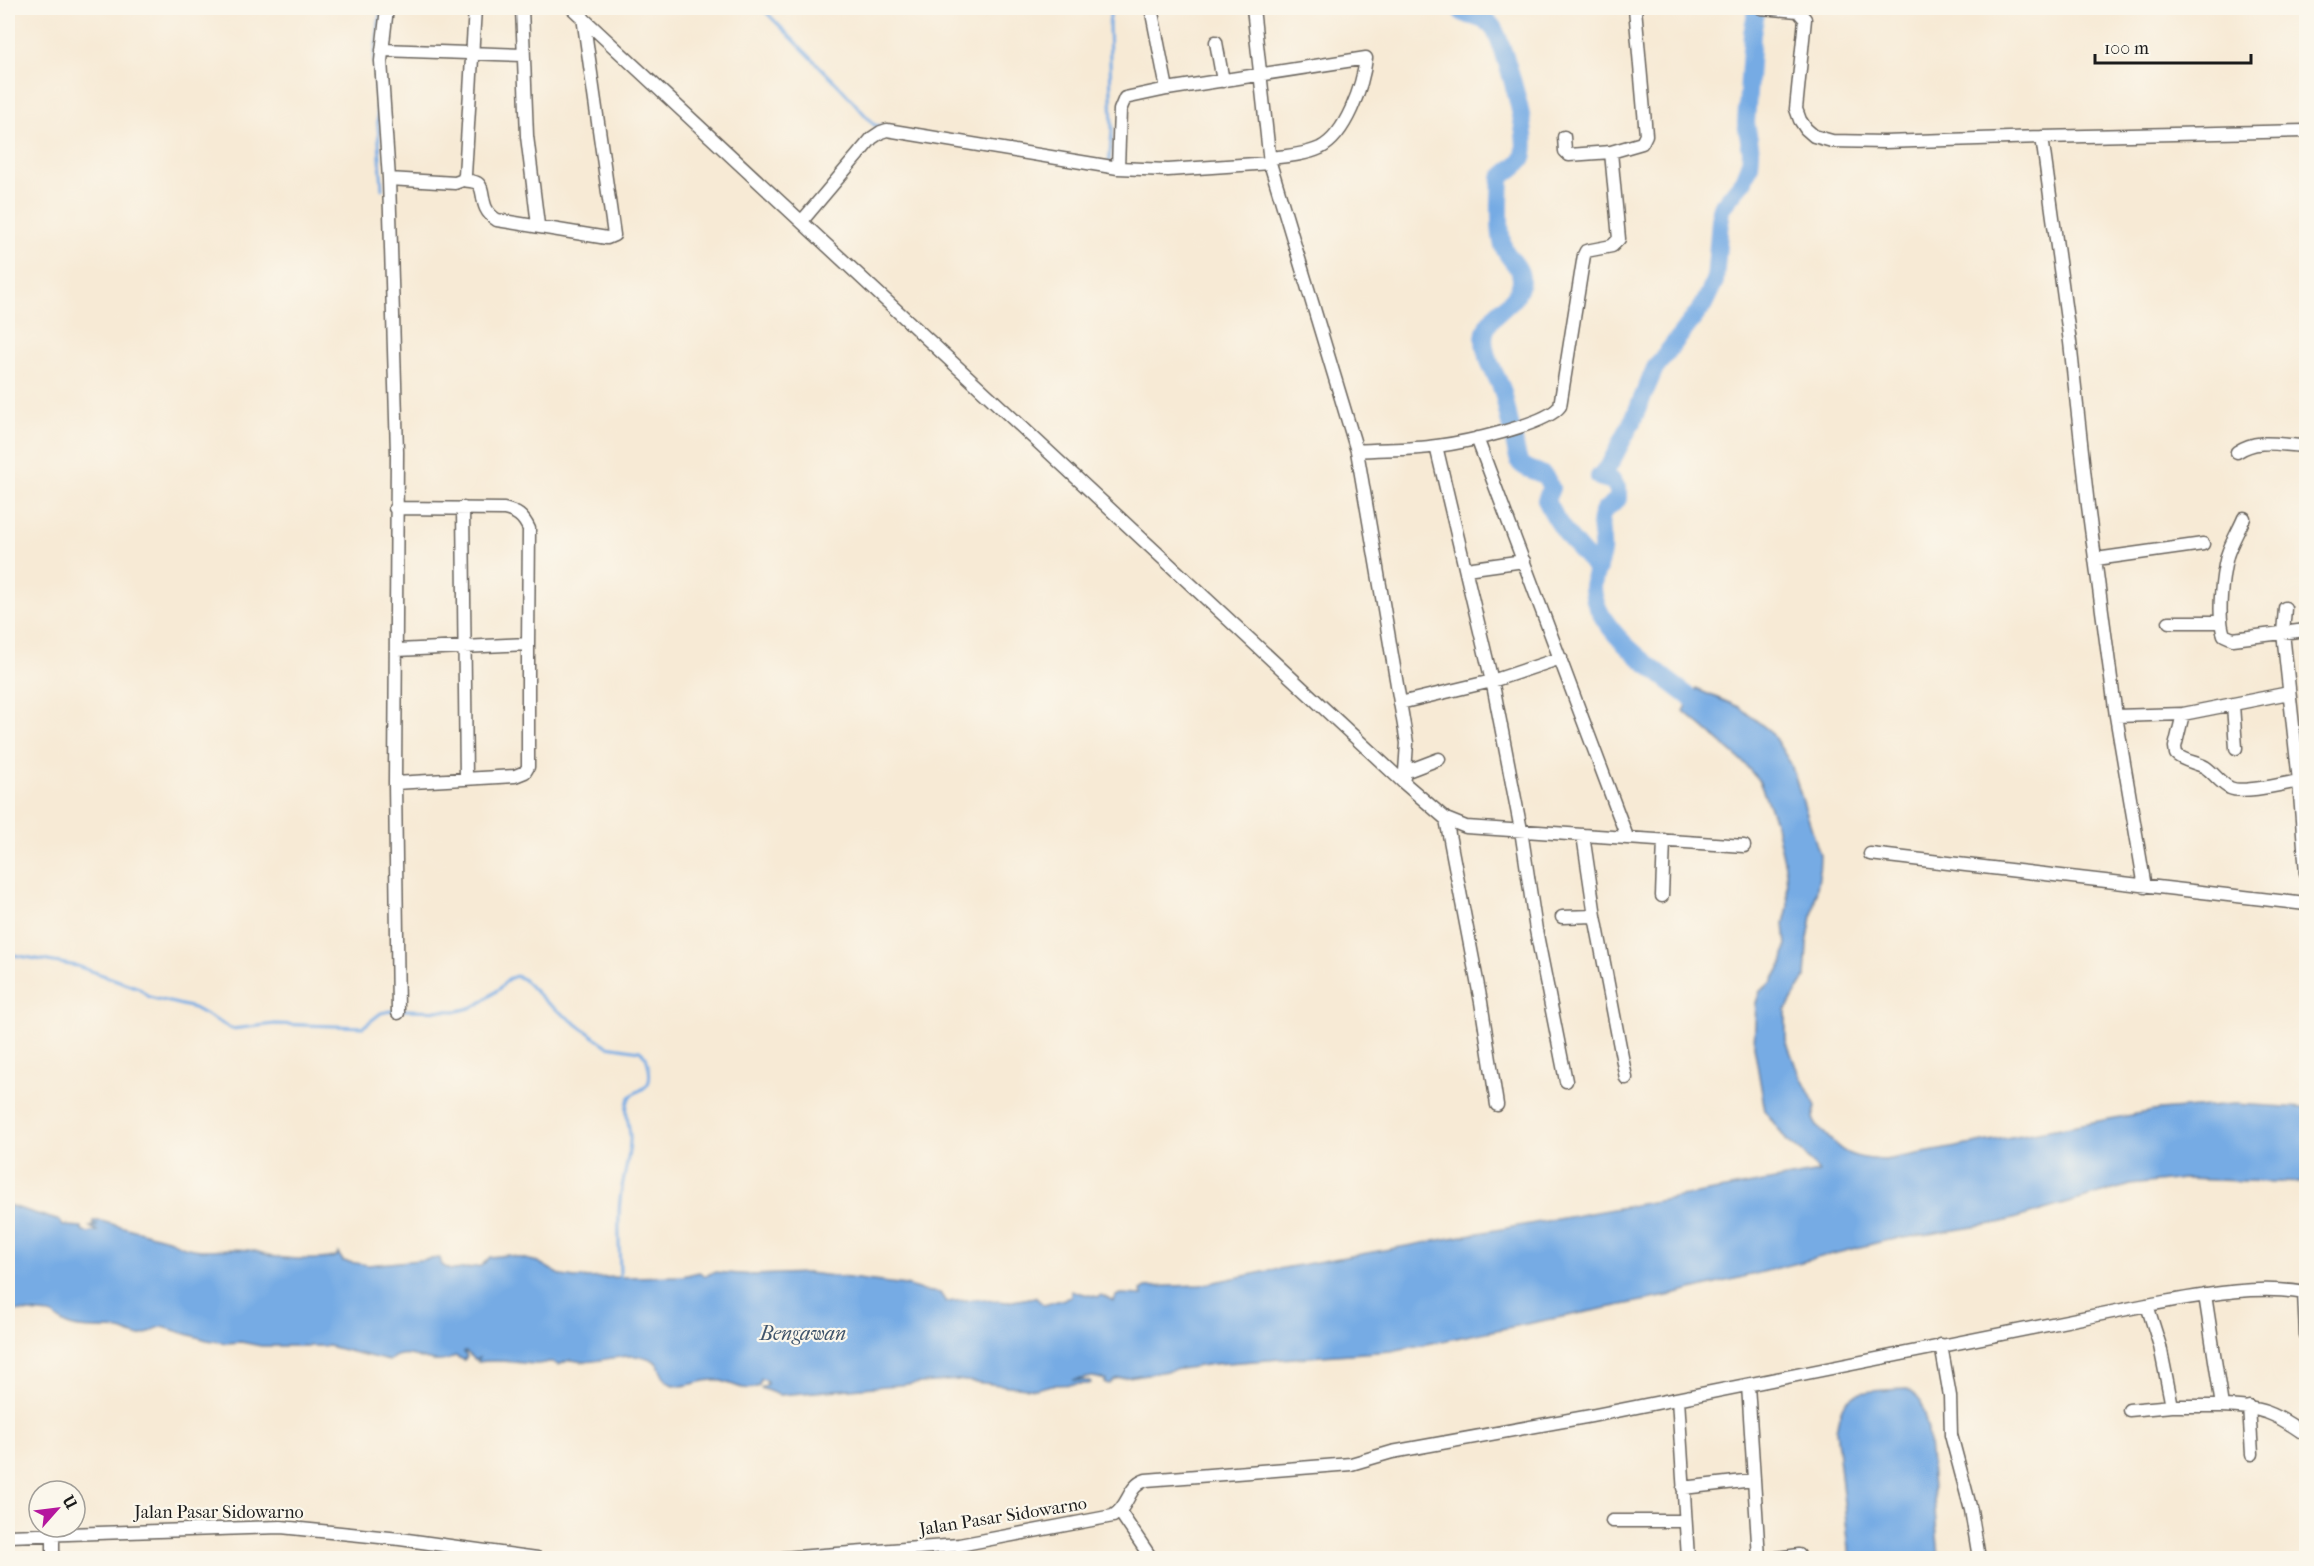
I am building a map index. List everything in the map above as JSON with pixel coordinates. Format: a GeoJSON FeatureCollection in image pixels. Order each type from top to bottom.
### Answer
{"type":"FeatureCollection","features":[{"type":"Feature","properties":{"kind":"street"},"geometry":{"type":"LineString","coordinates":[[387,8],[382,50],[389,179],[397,452],[395,783],[398,1013]]}},
{"type":"Feature","properties":{"kind":"street"},"geometry":{"type":"LineString","coordinates":[[463,180],[475,8]]}},
{"type":"Feature","properties":{"kind":"street"},"geometry":{"type":"LineString","coordinates":[[522,8],[522,55],[527,136],[537,225]]}},
{"type":"Feature","properties":{"kind":"street"},"geometry":{"type":"LineString","coordinates":[[572,8],[1404,777],[1446,819],[1466,827],[1744,846]]}},
{"type":"Feature","properties":{"kind":"street"},"geometry":{"type":"LineString","coordinates":[[1150,8],[1167,89]]}},
{"type":"Feature","properties":{"kind":"street"},"geometry":{"type":"LineString","coordinates":[[1253,8],[1270,160],[1357,451],[1407,743],[1404,777]]}},
{"type":"Feature","properties":{"kind":"street"},"geometry":{"type":"LineString","coordinates":[[1563,137],[1565,151],[1569,155],[1611,153],[1642,143],[1646,135],[1635,8]]}},
{"type":"Feature","properties":{"kind":"street"},"geometry":{"type":"LineString","coordinates":[[1761,8],[1798,11],[1805,19],[1796,109],[1800,120],[1814,136],[1832,141],[1884,142],[2307,131]]}},
{"type":"Feature","properties":{"kind":"street"},"geometry":{"type":"LineString","coordinates":[[389,179],[455,183],[463,180],[477,183],[481,188],[485,209],[489,215],[497,219],[607,238],[614,233],[583,17]]}},
{"type":"Feature","properties":{"kind":"street"},"geometry":{"type":"LineString","coordinates":[[1216,42],[1223,81]]}},
{"type":"Feature","properties":{"kind":"street"},"geometry":{"type":"LineString","coordinates":[[382,50],[522,55]]}},
{"type":"Feature","properties":{"kind":"street"},"geometry":{"type":"LineString","coordinates":[[802,221],[872,138],[887,130],[1118,164],[1168,170],[1270,160],[1308,152],[1331,141],[1351,109],[1365,71],[1366,58],[1167,89],[1125,98],[1120,110],[1118,164]]}},
{"type":"Feature","properties":{"kind":"street"},"geometry":{"type":"LineString","coordinates":[[2042,137],[2116,716],[2145,887]]}},
{"type":"Feature","properties":{"kind":"street"},"geometry":{"type":"LineString","coordinates":[[1357,451],[1436,446],[1478,438],[1545,418],[1560,406],[1584,255],[1586,251],[1612,246],[1619,239],[1611,153]]}},
{"type":"Feature","properties":{"kind":"street"},"geometry":{"type":"LineString","coordinates":[[1478,438],[1627,837]]}},
{"type":"Feature","properties":{"kind":"street"},"geometry":{"type":"LineString","coordinates":[[2237,452],[2270,442],[2307,446]]}},
{"type":"Feature","properties":{"kind":"street"},"geometry":{"type":"LineString","coordinates":[[1436,446],[1492,681],[1521,830],[1536,930],[1566,1081]]}},
{"type":"Feature","properties":{"kind":"street"},"geometry":{"type":"LineString","coordinates":[[395,508],[504,509],[517,512],[524,519],[528,529],[528,767],[525,772],[515,776],[395,783]]}},
{"type":"Feature","properties":{"kind":"street"},"geometry":{"type":"LineString","coordinates":[[463,508],[466,778]]}},
{"type":"Feature","properties":{"kind":"street"},"geometry":{"type":"LineString","coordinates":[[2244,518],[2228,556],[2222,589],[2222,631],[2227,638],[2307,630]]}},
{"type":"Feature","properties":{"kind":"street"},"geometry":{"type":"LineString","coordinates":[[2096,559],[2203,544]]}},
{"type":"Feature","properties":{"kind":"street"},"geometry":{"type":"LineString","coordinates":[[1466,569],[1524,561]]}},
{"type":"Feature","properties":{"kind":"street"},"geometry":{"type":"LineString","coordinates":[[2285,608],[2283,633],[2289,693],[2303,781],[2307,873]]}},
{"type":"Feature","properties":{"kind":"street"},"geometry":{"type":"LineString","coordinates":[[2169,622],[2221,622]]}},
{"type":"Feature","properties":{"kind":"street"},"geometry":{"type":"LineString","coordinates":[[397,650],[528,644]]}},
{"type":"Feature","properties":{"kind":"street"},"geometry":{"type":"LineString","coordinates":[[1400,703],[1492,681],[1561,658]]}},
{"type":"Feature","properties":{"kind":"street"},"geometry":{"type":"LineString","coordinates":[[2116,716],[2183,714],[2289,693]]}},
{"type":"Feature","properties":{"kind":"street"},"geometry":{"type":"LineString","coordinates":[[2233,705],[2236,748]]}},
{"type":"Feature","properties":{"kind":"street"},"geometry":{"type":"LineString","coordinates":[[2183,714],[2175,747],[2176,754],[2209,770],[2231,789],[2243,790],[2303,781]]}},
{"type":"Feature","properties":{"kind":"street"},"geometry":{"type":"LineString","coordinates":[[1404,777],[1439,759]]}},
{"type":"Feature","properties":{"kind":"street"},"geometry":{"type":"LineString","coordinates":[[1446,819],[1481,1002],[1497,1105]]}},
{"type":"Feature","properties":{"kind":"street"},"geometry":{"type":"LineString","coordinates":[[1583,835],[1595,916],[1626,1078]]}},
{"type":"Feature","properties":{"kind":"street"},"geometry":{"type":"LineString","coordinates":[[1662,896],[1664,840]]}},
{"type":"Feature","properties":{"kind":"street"},"geometry":{"type":"LineString","coordinates":[[1870,854],[2307,904]]}},
{"type":"Feature","properties":{"kind":"street"},"geometry":{"type":"LineString","coordinates":[[1562,917],[1595,916]]}},
{"type":"Feature","properties":{"kind":"street"},"geometry":{"type":"LineString","coordinates":[[1151,1558],[1120,1512],[1133,1487],[1146,1480],[1351,1464],[1392,1452],[1489,1436],[1941,1345],[2205,1295],[2254,1290],[2305,1293],[2307,1335]]}},
{"type":"Feature","properties":{"kind":"street"},"geometry":{"type":"LineString","coordinates":[[2205,1295],[2222,1406]]}},
{"type":"Feature","properties":{"kind":"street"},"geometry":{"type":"LineString","coordinates":[[2147,1305],[2160,1346],[2172,1406]]}},
{"type":"Feature","properties":{"kind":"street"},"geometry":{"type":"LineString","coordinates":[[1941,1345],[1950,1396],[1951,1435],[1971,1510],[1979,1558]]}},
{"type":"Feature","properties":{"kind":"street"},"geometry":{"type":"LineString","coordinates":[[1748,1385],[1759,1558]]}},
{"type":"Feature","properties":{"kind":"street"},"geometry":{"type":"LineString","coordinates":[[1678,1399],[1688,1558]]}},
{"type":"Feature","properties":{"kind":"street"},"geometry":{"type":"LineString","coordinates":[[2129,1410],[2172,1406],[2249,1407],[2276,1415],[2307,1435]]}},
{"type":"Feature","properties":{"kind":"street"},"geometry":{"type":"LineString","coordinates":[[2249,1407],[2252,1454]]}},
{"type":"Feature","properties":{"kind":"street"},"geometry":{"type":"LineString","coordinates":[[1683,1488],[1753,1480]]}},
{"type":"Feature","properties":{"kind":"street","name":"Jalan Pasar Sidowarno"},"geometry":{"type":"LineString","coordinates":[[783,1558],[835,1557],[959,1545],[1106,1518],[1120,1512]]}},
{"type":"Feature","properties":{"kind":"street"},"geometry":{"type":"LineString","coordinates":[[1612,1521],[1684,1521]]}},
{"type":"Feature","properties":{"kind":"street","name":"Jalan Pasar Sidowarno"},"geometry":{"type":"LineString","coordinates":[[87,1533],[281,1527],[400,1539],[537,1558]]}},
{"type":"Feature","properties":{"kind":"street","name":"Jalan Pasar Sidowarno"},"geometry":{"type":"LineString","coordinates":[[8,1536],[27,1535]]}},
{"type":"Feature","properties":{"kind":"street"},"geometry":{"type":"LineString","coordinates":[[53,1539],[53,1558]]}},
{"type":"Feature","properties":{"kind":"street"},"geometry":{"type":"LineString","coordinates":[[1777,1558],[1799,1555]]}},
{"type":"Feature","properties":{"kind":"water","name":"Bengawan"},"geometry":{"type":"Polygon","coordinates":[[[1696,689],[1739,707],[1771,732],[1791,764],[1820,855],[1819,877],[1807,944],[1805,978],[1786,1010],[1786,1040],[1796,1067],[1816,1106],[1813,1118],[1815,1123],[1838,1147],[1852,1155],[1885,1160],[2159,1110],[2234,1104],[2306,1108],[2306,1183],[2183,1179],[2130,1185],[1999,1223],[1884,1241],[1672,1295],[1391,1351],[1213,1364],[1115,1379],[1109,1384],[1104,1383],[1106,1380],[1093,1377],[1073,1380],[1090,1381],[1091,1383],[1088,1384],[1052,1385],[1035,1389],[957,1380],[779,1395],[761,1388],[767,1384],[766,1380],[761,1379],[759,1386],[748,1389],[715,1380],[676,1386],[667,1382],[653,1360],[640,1356],[584,1362],[569,1360],[558,1365],[549,1362],[536,1364],[478,1362],[479,1358],[476,1360],[464,1352],[467,1357],[464,1360],[455,1356],[437,1361],[404,1355],[389,1361],[328,1346],[261,1346],[241,1342],[226,1343],[163,1327],[142,1336],[136,1336],[120,1330],[85,1329],[72,1326],[50,1314],[8,1310],[8,1205],[60,1221],[64,1226],[67,1224],[67,1226],[82,1227],[82,1230],[88,1233],[97,1231],[90,1227],[98,1226],[93,1225],[93,1221],[101,1221],[171,1240],[179,1245],[198,1250],[239,1249],[282,1258],[307,1259],[332,1258],[338,1253],[343,1261],[368,1265],[440,1258],[442,1265],[450,1270],[481,1266],[490,1257],[508,1255],[538,1262],[562,1276],[575,1278],[683,1276],[699,1272],[706,1276],[713,1272],[754,1275],[808,1273],[906,1285],[940,1293],[946,1302],[976,1299],[1007,1302],[1035,1297],[1044,1305],[1071,1297],[1071,1291],[1098,1297],[1101,1295],[1114,1301],[1120,1294],[1142,1295],[1141,1290],[1146,1287],[1200,1285],[1819,1172],[1804,1154],[1787,1141],[1765,1111],[1754,1046],[1756,1003],[1760,991],[1772,982],[1782,965],[1786,946],[1784,923],[1788,907],[1786,870],[1775,821],[1759,781],[1743,762],[1684,711],[1696,689]]]}},
{"type":"Feature","properties":{"kind":"water"},"geometry":{"type":"Polygon","coordinates":[[[1907,1389],[1913,1392],[1921,1402],[1928,1430],[1939,1558],[1850,1558],[1836,1429],[1840,1412],[1846,1401],[1854,1395],[1877,1390],[1907,1389]]]}},
{"type":"Feature","properties":{"kind":"waterway"},"geometry":{"type":"LineString","coordinates":[[381,8],[374,60],[382,189]]}},
{"type":"Feature","properties":{"kind":"waterway"},"geometry":{"type":"LineString","coordinates":[[762,8],[874,125],[881,126]]}},
{"type":"Feature","properties":{"kind":"waterway"},"geometry":{"type":"LineString","coordinates":[[1109,163],[1112,131],[1109,25],[1111,8]]}},
{"type":"Feature","properties":{"kind":"waterway"},"geometry":{"type":"LineString","coordinates":[[1460,8],[1462,12],[1488,22],[1494,29],[1510,74],[1524,134],[1525,150],[1522,159],[1501,178],[1500,203],[1500,231],[1503,246],[1517,267],[1521,281],[1516,295],[1488,325],[1485,332],[1485,348],[1503,392],[1520,463],[1546,478],[1551,488],[1546,500],[1551,510],[1569,537],[1598,569]]}},
{"type":"Feature","properties":{"kind":"waterway"},"geometry":{"type":"LineString","coordinates":[[1710,711],[1635,654],[1606,622],[1597,605],[1593,588],[1602,552],[1601,520],[1604,511],[1618,499],[1618,490],[1613,481],[1599,477],[1610,464],[1632,422],[1655,368],[1703,306],[1715,281],[1721,208],[1744,180],[1750,165],[1751,151],[1746,123],[1752,34],[1757,8]]}},
{"type":"Feature","properties":{"kind":"waterway"},"geometry":{"type":"LineString","coordinates":[[8,954],[77,966],[139,988],[149,997],[194,1008],[232,1029],[275,1024],[363,1027],[381,1013],[395,1010]]}},
{"type":"Feature","properties":{"kind":"waterway"},"geometry":{"type":"LineString","coordinates":[[402,1010],[458,1011],[470,1008],[499,989],[508,979],[516,976],[523,979],[546,1002],[607,1046],[640,1051],[646,1057],[649,1080],[643,1089],[629,1098],[627,1105],[630,1141],[619,1209],[620,1278]]}}]}
